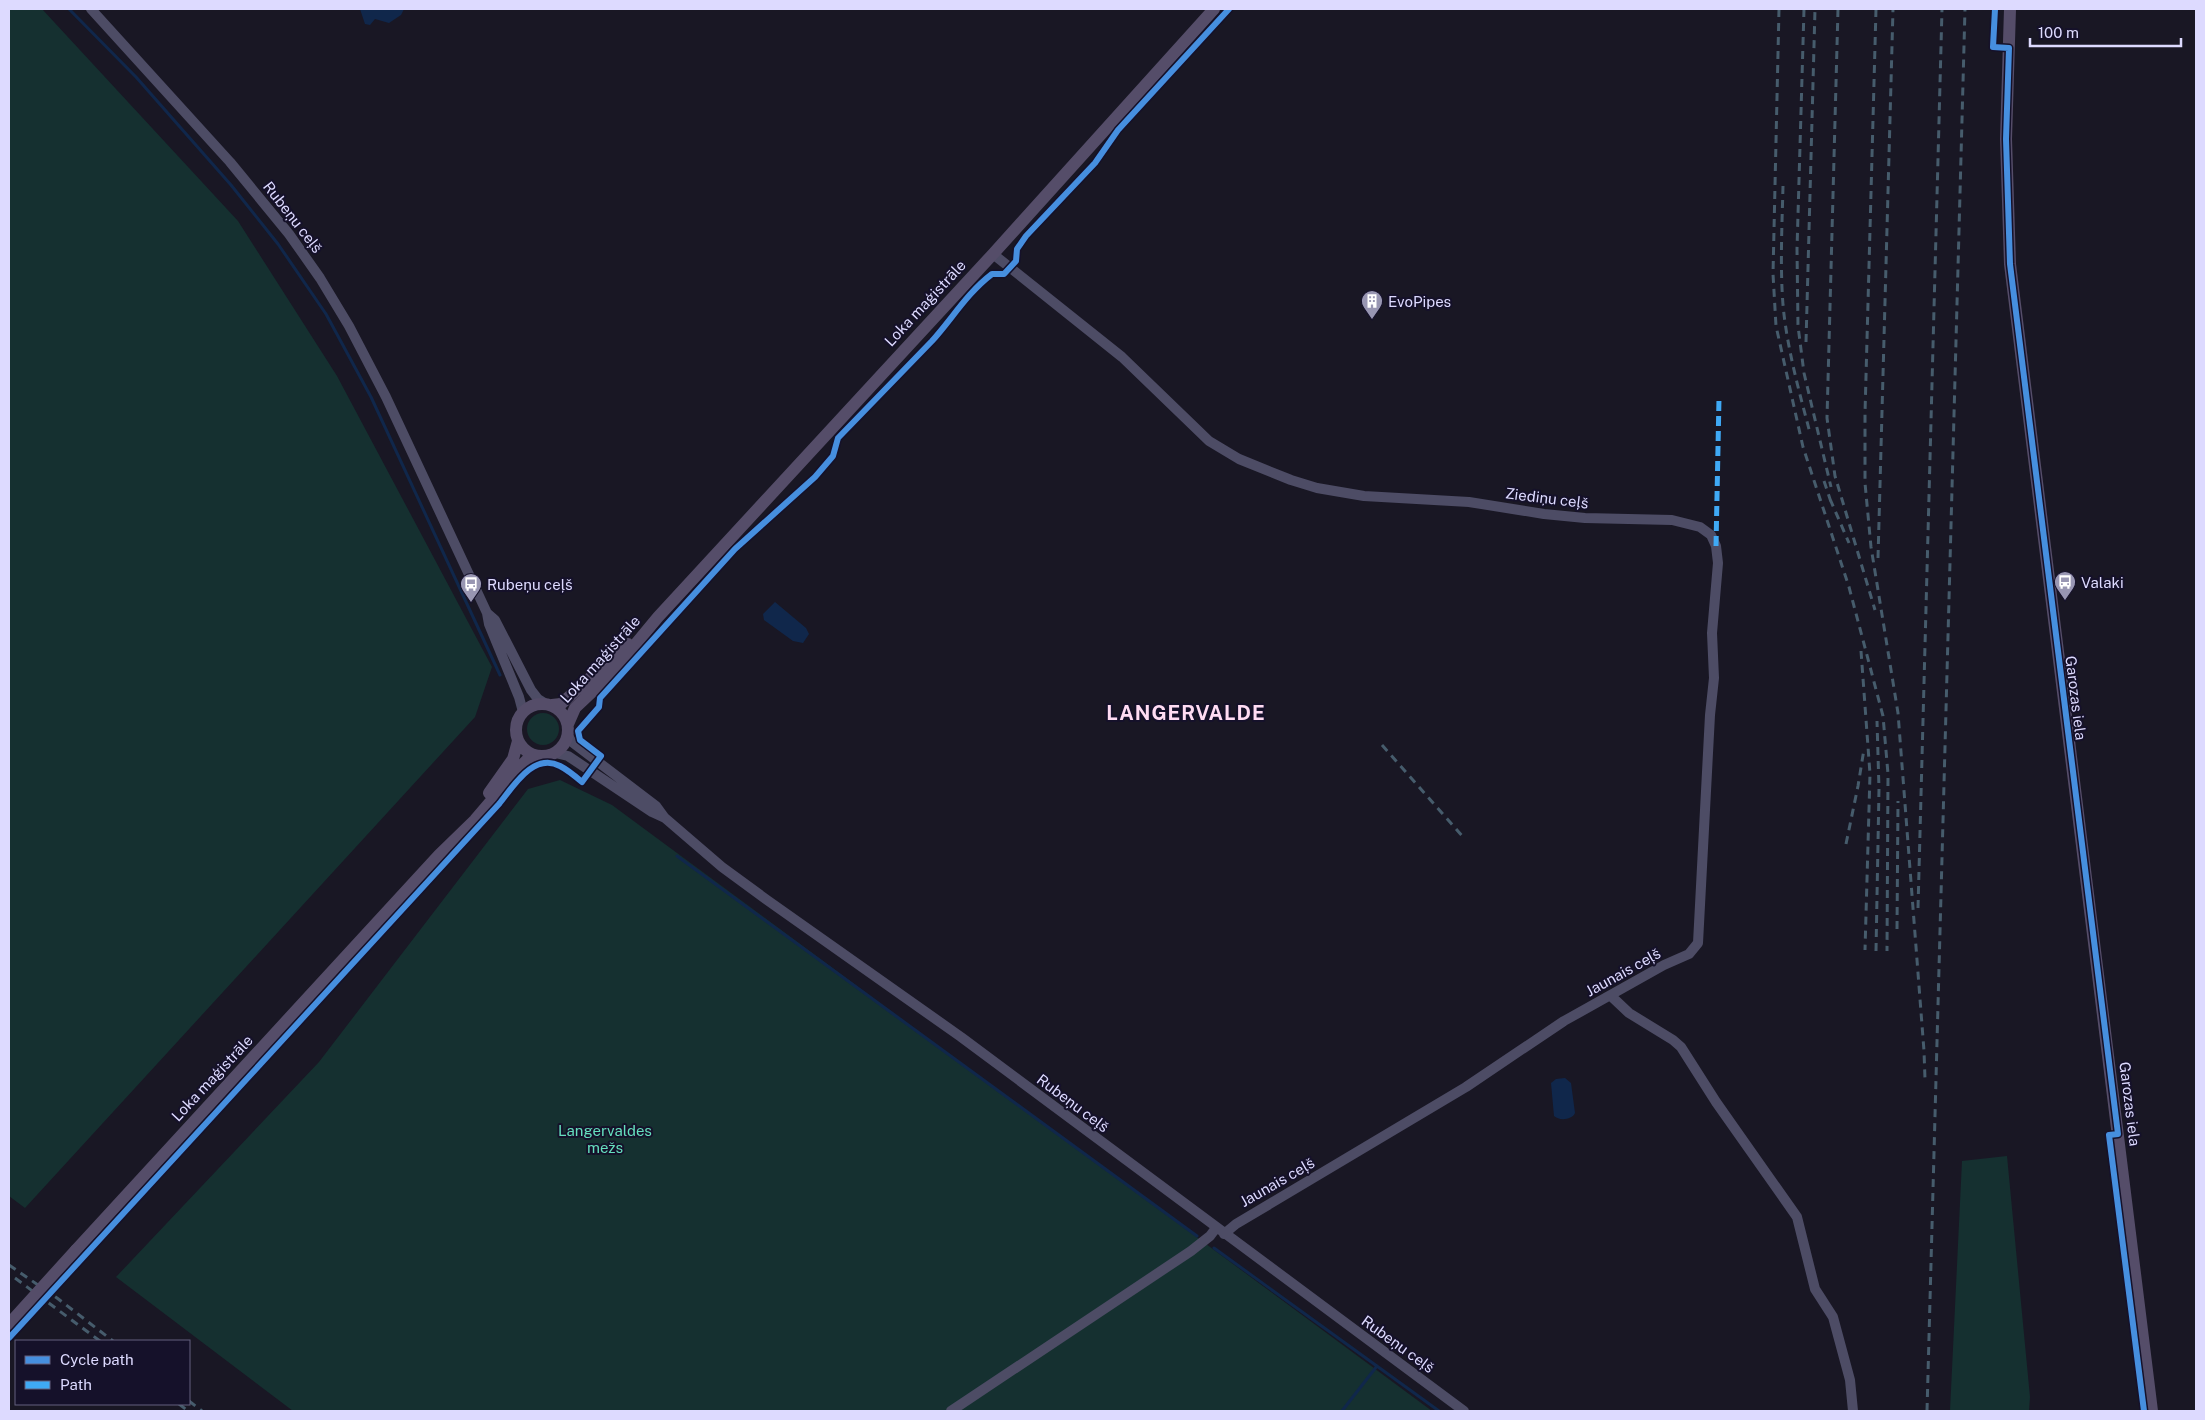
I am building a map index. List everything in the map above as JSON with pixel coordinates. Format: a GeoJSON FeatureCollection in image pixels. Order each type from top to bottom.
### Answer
{"type":"FeatureCollection","features":[{"type":"Feature","properties":{"kind":"main road","name":"Loka maģistrāle"},"geometry":{"type":"LineString","coordinates":[[9,1324],[439,856],[475,820],[521,766],[529,758],[555,753],[561,748],[575,708],[610,675],[658,617],[993,254],[1214,9]]}},
{"type":"Feature","properties":{"kind":"main road","name":"Garozas iela"},"geometry":{"type":"LineString","coordinates":[[2010,9],[2006,139],[2010,264],[2152,1411]]}},
{"type":"Feature","properties":{"kind":"main road","name":"Loka maģistrāle"},"geometry":{"type":"LineString","coordinates":[[439,856],[448,840],[483,801],[513,759],[518,741],[517,723],[523,712],[533,705],[561,704],[658,617]]}},
{"type":"Feature","properties":{"kind":"main road","name":"Loka maģistrāle"},"geometry":{"type":"LineString","coordinates":[[549,705],[562,712],[568,730]]}},
{"type":"Feature","properties":{"kind":"main road"},"geometry":{"type":"LineString","coordinates":[[518,741],[529,753],[536,756]]}},
{"type":"Feature","properties":{"kind":"street","name":"Rubeņu ceļš"},"geometry":{"type":"LineString","coordinates":[[91,9],[230,162],[289,234],[320,278],[349,326],[386,397],[487,612],[489,624],[519,697],[523,712]]}},
{"type":"Feature","properties":{"kind":"street","name":"Ziediņu ceļš"},"geometry":{"type":"LineString","coordinates":[[993,254],[1128,363],[1209,441],[1239,458],[1291,480],[1317,488],[1364,496],[1469,502],[1544,514],[1584,518],[1672,520],[1700,527],[1711,535],[1716,546]]}},
{"type":"Feature","properties":{"kind":"street","name":"Jaunais ceļš"},"geometry":{"type":"LineString","coordinates":[[951,1411],[1191,1251],[1210,1236],[1236,1224],[1466,1087],[1564,1021],[1689,954],[1698,943],[1700,932],[1710,715],[1714,678],[1712,633],[1718,563],[1716,546]]}},
{"type":"Feature","properties":{"kind":"street","name":"Rubeņu ceļš"},"geometry":{"type":"LineString","coordinates":[[487,612],[495,620],[531,690],[538,699],[549,705]]}},
{"type":"Feature","properties":{"kind":"street","name":"Rubeņu ceļš"},"geometry":{"type":"LineString","coordinates":[[568,730],[572,742],[656,806],[664,818]]}},
{"type":"Feature","properties":{"kind":"street","name":"Rubeņu ceļš"},"geometry":{"type":"LineString","coordinates":[[555,753],[568,756],[664,818],[752,889],[976,1049],[1464,1411]]}},
{"type":"Feature","properties":{"kind":"street"},"geometry":{"type":"LineString","coordinates":[[1611,996],[1629,1013],[1673,1040],[1681,1048],[1716,1102],[1797,1217],[1815,1290],[1833,1317],[1850,1380],[1853,1411]]}},
{"type":"Feature","properties":{"kind":"green space"},"geometry":{"type":"Polygon","coordinates":[[[9,9],[42,9],[238,221],[337,376],[492,667],[475,717],[25,1208],[9,1196],[9,9]]]}},
{"type":"Feature","properties":{"kind":"green space"},"geometry":{"type":"Polygon","coordinates":[[[543,713],[549,714],[554,718],[558,723],[558,735],[554,740],[549,744],[543,745],[537,744],[532,740],[528,735],[527,729],[528,723],[532,718],[537,714],[543,713]]]}},
{"type":"Feature","properties":{"kind":"green space","name":"Langervaldes mežs"},"geometry":{"type":"Polygon","coordinates":[[[560,780],[612,805],[1432,1411],[293,1411],[116,1277],[319,1062],[528,789],[560,780]]]}},
{"type":"Feature","properties":{"kind":"green space"},"geometry":{"type":"Polygon","coordinates":[[[2007,1156],[2030,1397],[2029,1411],[1950,1411],[1962,1161],[2007,1156]]]}},
{"type":"Feature","properties":{"kind":"water"},"geometry":{"type":"Polygon","coordinates":[[[360,9],[404,9],[401,15],[389,23],[375,19],[370,25],[365,24],[360,9]]]}},
{"type":"Feature","properties":{"kind":"water"},"geometry":{"type":"Polygon","coordinates":[[[775,602],[806,628],[809,634],[803,643],[793,641],[764,620],[763,614],[775,602]]]}},
{"type":"Feature","properties":{"kind":"water"},"geometry":{"type":"Polygon","coordinates":[[[1565,1078],[1571,1083],[1575,1113],[1571,1117],[1562,1119],[1554,1116],[1551,1083],[1556,1079],[1565,1078]]]}},
{"type":"Feature","properties":{"kind":"waterway"},"geometry":{"type":"LineString","coordinates":[[69,9],[136,77],[231,185],[278,244],[326,314],[371,397],[500,675]]}},
{"type":"Feature","properties":{"kind":"waterway"},"geometry":{"type":"LineString","coordinates":[[677,856],[1197,1236]]}},
{"type":"Feature","properties":{"kind":"waterway"},"geometry":{"type":"LineString","coordinates":[[1214,1248],[1439,1411]]}},
{"type":"Feature","properties":{"kind":"waterway"},"geometry":{"type":"LineString","coordinates":[[1342,1411],[1377,1366]]}},
{"type":"Feature","properties":{"kind":"railway"},"geometry":{"type":"LineString","coordinates":[[1779,9],[1773,274],[1776,326],[1803,447],[1849,587],[1883,716],[1888,774],[1887,951]]}},
{"type":"Feature","properties":{"kind":"railway"},"geometry":{"type":"LineString","coordinates":[[1804,9],[1797,249],[1798,326],[1804,373],[1831,487]]}},
{"type":"Feature","properties":{"kind":"railway"},"geometry":{"type":"LineString","coordinates":[[1806,342],[1815,9]]}},
{"type":"Feature","properties":{"kind":"railway"},"geometry":{"type":"LineString","coordinates":[[1838,9],[1827,418],[1835,476],[1875,610]]}},
{"type":"Feature","properties":{"kind":"railway"},"geometry":{"type":"LineString","coordinates":[[1876,9],[1865,413],[1865,483],[1871,547],[1898,713],[1925,1079]]}},
{"type":"Feature","properties":{"kind":"railway"},"geometry":{"type":"LineString","coordinates":[[1878,558],[1893,9]]}},
{"type":"Feature","properties":{"kind":"railway"},"geometry":{"type":"LineString","coordinates":[[1918,908],[1942,9]]}},
{"type":"Feature","properties":{"kind":"railway"},"geometry":{"type":"LineString","coordinates":[[1927,1411],[1965,9]]}},
{"type":"Feature","properties":{"kind":"railway"},"geometry":{"type":"LineString","coordinates":[[1783,186],[1781,261],[1783,305],[1790,353],[1810,433]]}},
{"type":"Feature","properties":{"kind":"railway"},"geometry":{"type":"LineString","coordinates":[[1824,481],[1832,505]]}},
{"type":"Feature","properties":{"kind":"railway"},"geometry":{"type":"LineString","coordinates":[[1830,499],[1849,543]]}},
{"type":"Feature","properties":{"kind":"railway"},"geometry":{"type":"LineString","coordinates":[[1861,651],[1870,774],[1865,950]]}},
{"type":"Feature","properties":{"kind":"railway"},"geometry":{"type":"LineString","coordinates":[[1876,951],[1879,789],[1877,721]]}},
{"type":"Feature","properties":{"kind":"railway"},"geometry":{"type":"LineString","coordinates":[[1382,745],[1464,838]]}},
{"type":"Feature","properties":{"kind":"railway"},"geometry":{"type":"LineString","coordinates":[[1846,844],[1864,749]]}},
{"type":"Feature","properties":{"kind":"railway"},"geometry":{"type":"LineString","coordinates":[[1897,929],[1898,801]]}},
{"type":"Feature","properties":{"kind":"railway"},"geometry":{"type":"LineString","coordinates":[[9,1265],[57,1298],[112,1340]]}},
{"type":"Feature","properties":{"kind":"railway"},"geometry":{"type":"LineString","coordinates":[[15,1278],[99,1340]]}},
{"type":"Feature","properties":{"kind":"railway"},"geometry":{"type":"LineString","coordinates":[[190,1402],[202,1411]]}},
{"type":"Feature","properties":{"kind":"railway"},"geometry":{"type":"LineString","coordinates":[[180,1405],[188,1411]]}},
{"type":"Feature","properties":{"kind":"marked path"},"geometry":{"type":"LineString","coordinates":[[1716,546],[1719,398]]}},
{"type":"Feature","properties":{"kind":"cycle path"},"geometry":{"type":"LineString","coordinates":[[9,1338],[499,804],[525,773],[533,767],[550,763],[560,766],[582,782],[601,756],[580,740],[578,731],[599,707],[600,698],[735,549],[815,477],[833,456],[838,438],[932,341],[975,289],[992,274],[1004,274],[1016,261],[1017,249],[1026,236],[1095,163],[1118,130],[1229,9]]}},
{"type":"Feature","properties":{"kind":"cycle path"},"geometry":{"type":"LineString","coordinates":[[1995,9],[1993,47],[2009,48],[2006,139],[2010,264],[2118,1134],[2109,1135],[2144,1411]]}},
{"type":"Feature","properties":{"kind":"place","name":"EvoPipes"},"geometry":{"type":"Point","coordinates":[1372,320]}},
{"type":"Feature","properties":{"kind":"place","name":"Valaki"},"geometry":{"type":"Point","coordinates":[2065,601]}},
{"type":"Feature","properties":{"kind":"place","name":"Rubeņu ceļš"},"geometry":{"type":"Point","coordinates":[471,603]}},
{"type":"Feature","properties":{"kind":"district","name":"LANGERVALDE"},"geometry":{"type":"Point","coordinates":[1186,713]}}]}
